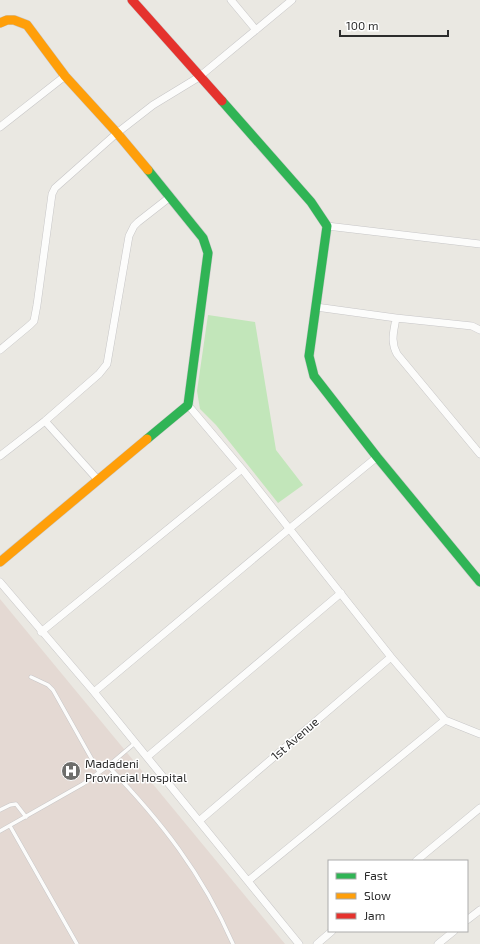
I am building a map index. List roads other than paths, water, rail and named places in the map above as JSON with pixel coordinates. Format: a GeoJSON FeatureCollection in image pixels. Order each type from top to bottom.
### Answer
{"type":"FeatureCollection","features":[{"type":"Feature","properties":{"kind":"street"},"geometry":{"type":"LineString","coordinates":[[132,0],[311,202],[327,226],[309,356],[314,376],[377,457],[480,582]]}},
{"type":"Feature","properties":{"kind":"street"},"geometry":{"type":"LineString","coordinates":[[231,0],[256,30]]}},
{"type":"Feature","properties":{"kind":"street"},"geometry":{"type":"LineString","coordinates":[[0,350],[30,326],[34,321],[52,194],[55,188],[117,133],[153,105],[199,77],[292,0]]}},
{"type":"Feature","properties":{"kind":"street"},"geometry":{"type":"LineString","coordinates":[[0,23],[12,18],[27,25],[65,76],[117,133],[203,238],[208,253],[188,405],[0,562]]}},
{"type":"Feature","properties":{"kind":"street"},"geometry":{"type":"LineString","coordinates":[[0,127],[65,76]]}},
{"type":"Feature","properties":{"kind":"street"},"geometry":{"type":"LineString","coordinates":[[0,456],[45,421],[99,374],[106,364],[129,236],[134,226],[138,222],[170,197]]}},
{"type":"Feature","properties":{"kind":"street"},"geometry":{"type":"LineString","coordinates":[[327,226],[480,244]]}},
{"type":"Feature","properties":{"kind":"street"},"geometry":{"type":"LineString","coordinates":[[316,307],[396,318],[472,326],[480,330]]}},
{"type":"Feature","properties":{"kind":"street"},"geometry":{"type":"LineString","coordinates":[[396,318],[392,339],[397,354],[480,454]]}},
{"type":"Feature","properties":{"kind":"street"},"geometry":{"type":"LineString","coordinates":[[188,405],[242,469],[391,657],[445,720],[480,734]]}},
{"type":"Feature","properties":{"kind":"street"},"geometry":{"type":"LineString","coordinates":[[45,421],[98,480]]}},
{"type":"Feature","properties":{"kind":"street"},"geometry":{"type":"LineString","coordinates":[[94,692],[377,457]]}},
{"type":"Feature","properties":{"kind":"street"},"geometry":{"type":"LineString","coordinates":[[42,632],[242,469]]}},
{"type":"Feature","properties":{"kind":"street"},"geometry":{"type":"LineString","coordinates":[[0,582],[147,756],[299,944]]}},
{"type":"Feature","properties":{"kind":"street"},"geometry":{"type":"LineString","coordinates":[[147,756],[341,593]]}},
{"type":"Feature","properties":{"kind":"street","name":"1st Avenue"},"geometry":{"type":"LineString","coordinates":[[199,821],[391,657]]}},
{"type":"Feature","properties":{"kind":"street"},"geometry":{"type":"LineString","coordinates":[[248,881],[445,720]]}},
{"type":"Feature","properties":{"kind":"street"},"geometry":{"type":"LineString","coordinates":[[417,860],[480,808]]}},
{"type":"Feature","properties":{"kind":"street"},"geometry":{"type":"LineString","coordinates":[[468,919],[480,910]]}},
{"type":"Feature","properties":{"kind":"street"},"geometry":{"type":"LineString","coordinates":[[317,944],[331,932]]}},
{"type":"Feature","properties":{"kind":"street"},"geometry":{"type":"LineString","coordinates":[[438,944],[453,932]]}},
{"type":"Feature","properties":{"kind":"lane"},"geometry":{"type":"LineString","coordinates":[[31,677],[48,685],[53,690],[99,772]]}},
{"type":"Feature","properties":{"kind":"lane"},"geometry":{"type":"LineString","coordinates":[[0,831],[83,784],[108,766],[135,742]]}},
{"type":"Feature","properties":{"kind":"lane"},"geometry":{"type":"LineString","coordinates":[[108,766],[152,815],[185,856],[220,915],[233,944]]}},
{"type":"Feature","properties":{"kind":"lane"},"geometry":{"type":"LineString","coordinates":[[0,810],[16,804],[26,817]]}},
{"type":"Feature","properties":{"kind":"lane"},"geometry":{"type":"LineString","coordinates":[[10,826],[77,944]]}},
{"type":"Feature","properties":{"kind":"place","name":"Madadeni Provincial Hospital"},"geometry":{"type":"Point","coordinates":[71,771]}}]}
